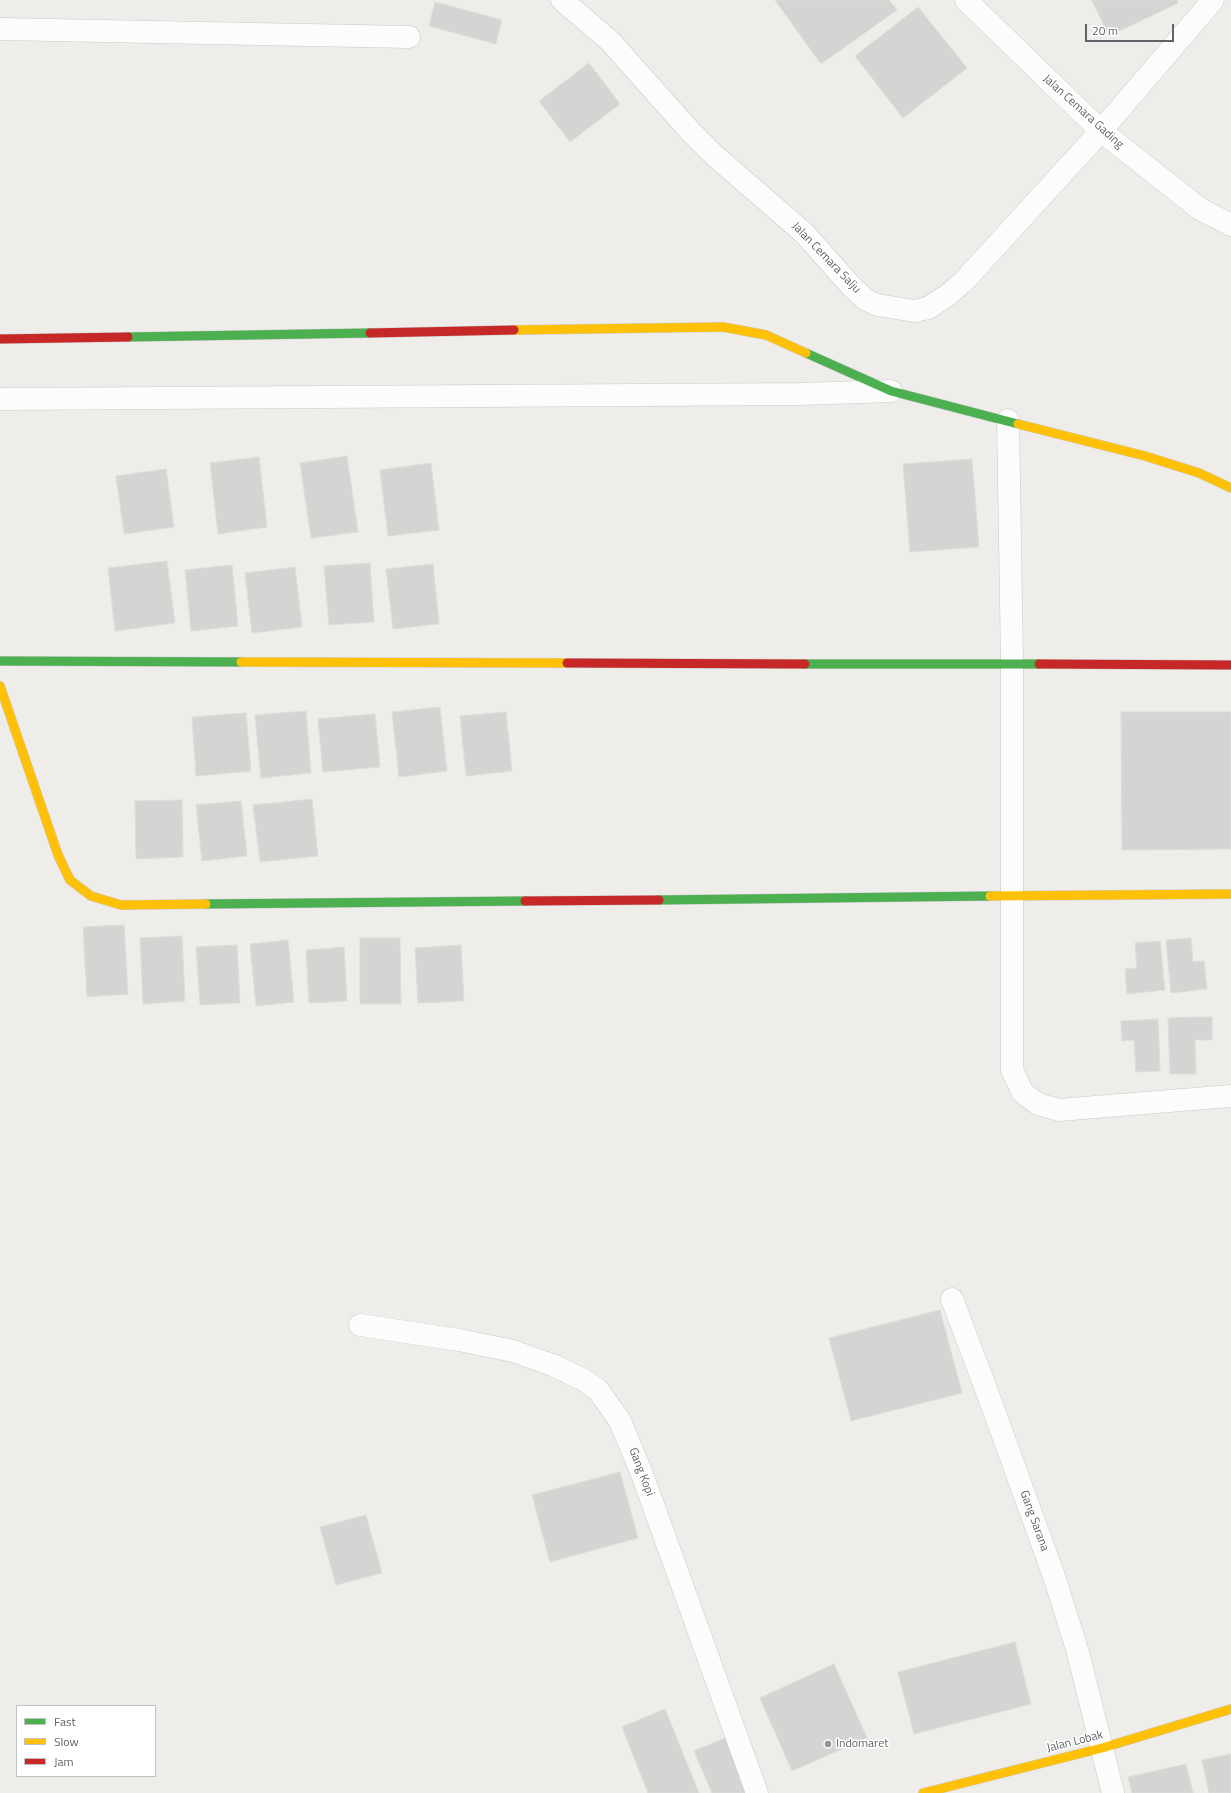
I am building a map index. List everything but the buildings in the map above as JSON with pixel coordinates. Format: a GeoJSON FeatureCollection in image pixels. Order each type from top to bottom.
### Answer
{"type":"FeatureCollection","features":[{"type":"Feature","properties":{"kind":"street","name":"Jalan Cemara Salju"},"geometry":{"type":"LineString","coordinates":[[562,0],[610,41],[714,155],[804,233],[852,287],[865,299],[877,305],[915,311],[928,308],[948,295],[964,281],[1101,131],[1213,0]]}},
{"type":"Feature","properties":{"kind":"street","name":"Jalan Cemara Gading"},"geometry":{"type":"LineString","coordinates":[[966,0],[1101,131],[1200,209],[1231,225]]}},
{"type":"Feature","properties":{"kind":"street"},"geometry":{"type":"LineString","coordinates":[[0,29],[409,37]]}},
{"type":"Feature","properties":{"kind":"street"},"geometry":{"type":"LineString","coordinates":[[0,339],[723,327],[766,335],[891,391],[1145,456],[1199,474],[1231,488]]}},
{"type":"Feature","properties":{"kind":"street"},"geometry":{"type":"LineString","coordinates":[[0,399],[793,394],[891,391]]}},
{"type":"Feature","properties":{"kind":"street"},"geometry":{"type":"LineString","coordinates":[[1008,420],[1012,664],[1012,1070],[1023,1093],[1038,1104],[1059,1110],[1231,1096]]}},
{"type":"Feature","properties":{"kind":"street"},"geometry":{"type":"LineString","coordinates":[[0,661],[1231,665]]}},
{"type":"Feature","properties":{"kind":"street"},"geometry":{"type":"LineString","coordinates":[[0,686],[58,855],[70,880],[91,896],[121,904],[1231,894]]}},
{"type":"Feature","properties":{"kind":"street","name":"Gang Sarana"},"geometry":{"type":"LineString","coordinates":[[952,1299],[1055,1578],[1077,1649],[1113,1793]]}},
{"type":"Feature","properties":{"kind":"street","name":"Gang Kopi"},"geometry":{"type":"LineString","coordinates":[[360,1325],[459,1340],[513,1351],[555,1366],[584,1380],[598,1390],[620,1421],[642,1474],[757,1793]]}},
{"type":"Feature","properties":{"kind":"street","name":"Jalan Lobak"},"geometry":{"type":"LineString","coordinates":[[923,1793],[1102,1748],[1231,1709]]}},
{"type":"Feature","properties":{"kind":"traffic: fast"},"geometry":{"type":"LineString","coordinates":[[128,337],[370,333]]}},
{"type":"Feature","properties":{"kind":"traffic: fast"},"geometry":{"type":"LineString","coordinates":[[806,353],[891,391],[1018,424]]}},
{"type":"Feature","properties":{"kind":"traffic: fast"},"geometry":{"type":"LineString","coordinates":[[0,661],[241,662]]}},
{"type":"Feature","properties":{"kind":"traffic: fast"},"geometry":{"type":"LineString","coordinates":[[805,664],[1039,664]]}},
{"type":"Feature","properties":{"kind":"traffic: fast"},"geometry":{"type":"LineString","coordinates":[[659,900],[990,896]]}},
{"type":"Feature","properties":{"kind":"traffic: fast"},"geometry":{"type":"LineString","coordinates":[[206,904],[525,901]]}},
{"type":"Feature","properties":{"kind":"traffic: slow"},"geometry":{"type":"LineString","coordinates":[[514,330],[723,327],[766,335],[806,353]]}},
{"type":"Feature","properties":{"kind":"traffic: slow"},"geometry":{"type":"LineString","coordinates":[[1018,424],[1145,456],[1199,473],[1231,488]]}},
{"type":"Feature","properties":{"kind":"traffic: slow"},"geometry":{"type":"LineString","coordinates":[[241,662],[567,663]]}},
{"type":"Feature","properties":{"kind":"traffic: slow"},"geometry":{"type":"LineString","coordinates":[[0,686],[58,855],[70,880],[91,896],[121,905],[206,904]]}},
{"type":"Feature","properties":{"kind":"traffic: slow"},"geometry":{"type":"LineString","coordinates":[[990,896],[1231,894]]}},
{"type":"Feature","properties":{"kind":"traffic: slow"},"geometry":{"type":"LineString","coordinates":[[923,1793],[1102,1748],[1231,1709]]}},
{"type":"Feature","properties":{"kind":"traffic: jam"},"geometry":{"type":"LineString","coordinates":[[370,333],[514,330]]}},
{"type":"Feature","properties":{"kind":"traffic: jam"},"geometry":{"type":"LineString","coordinates":[[0,339],[128,337]]}},
{"type":"Feature","properties":{"kind":"traffic: jam"},"geometry":{"type":"LineString","coordinates":[[567,663],[805,664]]}},
{"type":"Feature","properties":{"kind":"traffic: jam"},"geometry":{"type":"LineString","coordinates":[[1039,664],[1231,665]]}},
{"type":"Feature","properties":{"kind":"traffic: jam"},"geometry":{"type":"LineString","coordinates":[[525,901],[659,900]]}},
{"type":"Feature","properties":{"kind":"place","name":"Indomaret"},"geometry":{"type":"Point","coordinates":[828,1744]}}]}
